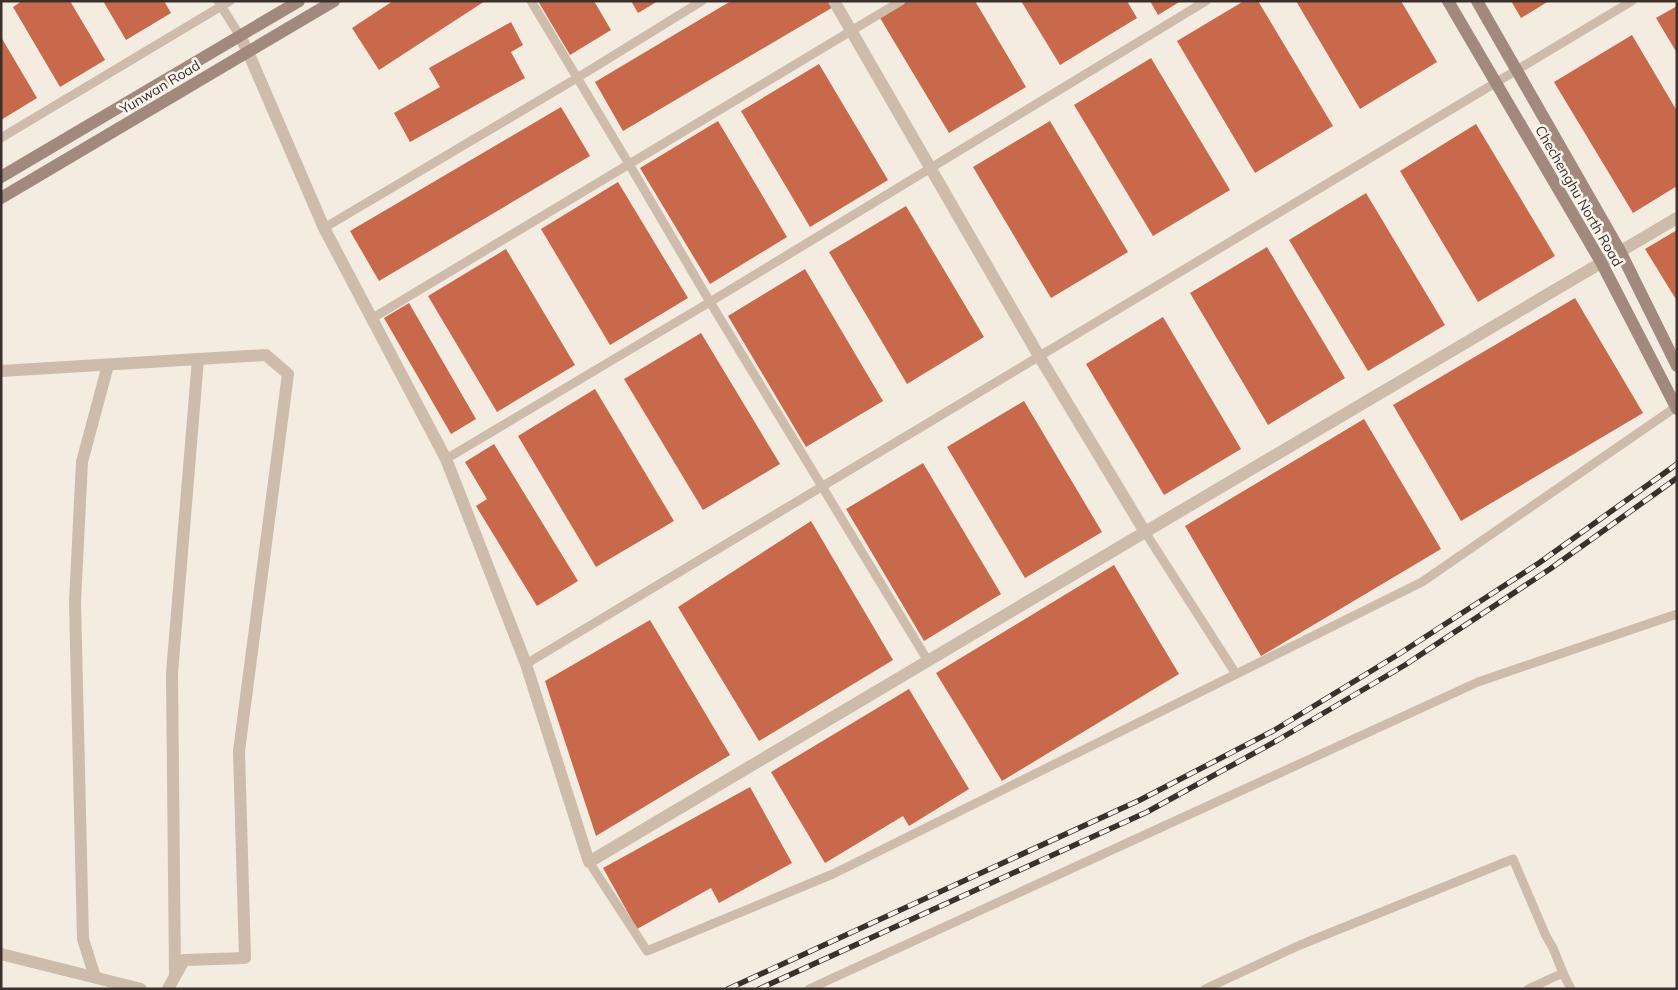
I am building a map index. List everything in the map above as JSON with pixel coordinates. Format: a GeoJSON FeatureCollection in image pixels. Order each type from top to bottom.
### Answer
{"type":"FeatureCollection","features":[{"type":"Feature","properties":{"kind":"main road","name":"Yunwan Road"},"geometry":{"type":"LineString","coordinates":[[1,177],[299,1]]}},
{"type":"Feature","properties":{"kind":"main road","name":"Yunwan Road"},"geometry":{"type":"LineString","coordinates":[[1,198],[334,1]]}},
{"type":"Feature","properties":{"kind":"main road","name":"Chechenghu North Road"},"geometry":{"type":"LineString","coordinates":[[1448,1],[1601,262],[1676,408]]}},
{"type":"Feature","properties":{"kind":"main road","name":"Chechenghu North Road"},"geometry":{"type":"LineString","coordinates":[[1477,1],[1620,251],[1677,366]]}},
{"type":"Feature","properties":{"kind":"street"},"geometry":{"type":"LineString","coordinates":[[834,1],[1039,356],[1145,532]]}},
{"type":"Feature","properties":{"kind":"street"},"geometry":{"type":"LineString","coordinates":[[240,36],[324,228],[446,459],[526,664],[589,862],[1677,218]]}},
{"type":"Feature","properties":{"kind":"street"},"geometry":{"type":"LineString","coordinates":[[1,372],[266,355],[288,374],[239,751],[244,958],[184,960],[168,989]]}},
{"type":"Feature","properties":{"kind":"street"},"geometry":{"type":"LineString","coordinates":[[175,976],[172,673],[198,359]]}},
{"type":"Feature","properties":{"kind":"street"},"geometry":{"type":"LineString","coordinates":[[95,977],[83,939],[75,602],[82,462],[108,365]]}},
{"type":"Feature","properties":{"kind":"street"},"geometry":{"type":"LineString","coordinates":[[1,954],[141,989]]}},
{"type":"Feature","properties":{"kind":"lane"},"geometry":{"type":"LineString","coordinates":[[1,138],[220,4],[230,1]]}},
{"type":"Feature","properties":{"kind":"lane"},"geometry":{"type":"LineString","coordinates":[[531,1],[710,302],[928,661]]}},
{"type":"Feature","properties":{"kind":"lane"},"geometry":{"type":"LineString","coordinates":[[324,228],[577,78],[702,1]]}},
{"type":"Feature","properties":{"kind":"lane"},"geometry":{"type":"LineString","coordinates":[[371,320],[900,1]]}},
{"type":"Feature","properties":{"kind":"lane"},"geometry":{"type":"LineString","coordinates":[[446,459],[710,302],[1206,1]]}},
{"type":"Feature","properties":{"kind":"lane"},"geometry":{"type":"LineString","coordinates":[[526,664],[1632,1]]}},
{"type":"Feature","properties":{"kind":"lane"},"geometry":{"type":"LineString","coordinates":[[220,4],[240,36]]}},
{"type":"Feature","properties":{"kind":"lane"},"geometry":{"type":"LineString","coordinates":[[589,862],[647,951],[833,874],[1422,582],[1676,408]]}},
{"type":"Feature","properties":{"kind":"lane"},"geometry":{"type":"LineString","coordinates":[[1145,532],[1236,674]]}},
{"type":"Feature","properties":{"kind":"lane"},"geometry":{"type":"LineString","coordinates":[[809,989],[1478,682],[1677,614]]}},
{"type":"Feature","properties":{"kind":"lane"},"geometry":{"type":"LineString","coordinates":[[1205,989],[1300,945],[1513,859],[1570,989]]}},
{"type":"Feature","properties":{"kind":"lane"},"geometry":{"type":"LineString","coordinates":[[1528,989],[1563,973]]}},
{"type":"Feature","properties":{"kind":"building"},"geometry":{"type":"Polygon","coordinates":[[[22,1],[70,1],[105,60],[60,87],[13,7],[22,1]]]}},
{"type":"Feature","properties":{"kind":"building"},"geometry":{"type":"Polygon","coordinates":[[[103,1],[164,1],[171,13],[126,40],[103,1]]]}},
{"type":"Feature","properties":{"kind":"building"},"geometry":{"type":"Polygon","coordinates":[[[393,1],[485,1],[379,70],[352,28],[393,1]]]}},
{"type":"Feature","properties":{"kind":"building"},"geometry":{"type":"Polygon","coordinates":[[[538,1],[594,1],[611,30],[570,55],[538,1]]]}},
{"type":"Feature","properties":{"kind":"building"},"geometry":{"type":"Polygon","coordinates":[[[631,1],[658,1],[638,13],[631,1]]]}},
{"type":"Feature","properties":{"kind":"building"},"geometry":{"type":"Polygon","coordinates":[[[731,1],[832,1],[835,6],[623,131],[595,82],[731,1]]]}},
{"type":"Feature","properties":{"kind":"building"},"geometry":{"type":"Polygon","coordinates":[[[907,1],[975,1],[1026,87],[949,133],[880,18],[907,1]]]}},
{"type":"Feature","properties":{"kind":"building"},"geometry":{"type":"Polygon","coordinates":[[[1021,1],[1127,1],[1137,18],[1060,65],[1021,1]]]}},
{"type":"Feature","properties":{"kind":"building"},"geometry":{"type":"Polygon","coordinates":[[[1150,1],[1181,1],[1158,15],[1150,1]]]}},
{"type":"Feature","properties":{"kind":"building"},"geometry":{"type":"Polygon","coordinates":[[[1244,1],[1258,1],[1333,126],[1255,173],[1177,41],[1244,1]]]}},
{"type":"Feature","properties":{"kind":"building"},"geometry":{"type":"Polygon","coordinates":[[[1296,1],[1401,1],[1437,62],[1360,109],[1296,1]]]}},
{"type":"Feature","properties":{"kind":"building"},"geometry":{"type":"Polygon","coordinates":[[[1511,1],[1549,1],[1521,18],[1511,1]]]}},
{"type":"Feature","properties":{"kind":"building"},"geometry":{"type":"Polygon","coordinates":[[[1677,6],[1677,53],[1656,18],[1677,6]]]}},
{"type":"Feature","properties":{"kind":"building"},"geometry":{"type":"Polygon","coordinates":[[[511,22],[523,45],[511,52],[525,78],[410,142],[394,113],[440,87],[429,68],[511,22]]]}},
{"type":"Feature","properties":{"kind":"building"},"geometry":{"type":"Polygon","coordinates":[[[1632,35],[1677,111],[1677,186],[1633,213],[1554,82],[1632,35]]]}},
{"type":"Feature","properties":{"kind":"building"},"geometry":{"type":"Polygon","coordinates":[[[1,37],[37,98],[1,120],[1,37]]]}},
{"type":"Feature","properties":{"kind":"building"},"geometry":{"type":"Polygon","coordinates":[[[1151,58],[1230,190],[1153,236],[1074,105],[1151,58]]]}},
{"type":"Feature","properties":{"kind":"building"},"geometry":{"type":"Polygon","coordinates":[[[819,64],[888,180],[810,227],[741,111],[819,64]]]}},
{"type":"Feature","properties":{"kind":"building"},"geometry":{"type":"Polygon","coordinates":[[[561,107],[590,156],[379,281],[350,231],[561,107]]]}},
{"type":"Feature","properties":{"kind":"building"},"geometry":{"type":"Polygon","coordinates":[[[718,121],[787,237],[710,284],[640,168],[718,121]]]}},
{"type":"Feature","properties":{"kind":"building"},"geometry":{"type":"Polygon","coordinates":[[[1050,121],[1128,252],[1051,298],[973,167],[1050,121]]]}},
{"type":"Feature","properties":{"kind":"building"},"geometry":{"type":"Polygon","coordinates":[[[1476,124],[1555,256],[1478,302],[1400,171],[1476,124]]]}},
{"type":"Feature","properties":{"kind":"building"},"geometry":{"type":"Polygon","coordinates":[[[618,182],[688,298],[610,345],[541,229],[618,182]]]}},
{"type":"Feature","properties":{"kind":"building"},"geometry":{"type":"Polygon","coordinates":[[[1366,193],[1445,325],[1368,371],[1289,240],[1366,193]]]}},
{"type":"Feature","properties":{"kind":"building"},"geometry":{"type":"Polygon","coordinates":[[[906,206],[984,337],[907,384],[829,252],[906,206]]]}},
{"type":"Feature","properties":{"kind":"building"},"geometry":{"type":"Polygon","coordinates":[[[1677,230],[1677,301],[1645,249],[1677,230]]]}},
{"type":"Feature","properties":{"kind":"building"},"geometry":{"type":"Polygon","coordinates":[[[1267,247],[1345,378],[1268,425],[1190,293],[1267,247]]]}},
{"type":"Feature","properties":{"kind":"building"},"geometry":{"type":"Polygon","coordinates":[[[506,249],[575,365],[497,412],[428,296],[506,249]]]}},
{"type":"Feature","properties":{"kind":"building"},"geometry":{"type":"Polygon","coordinates":[[[805,269],[883,401],[806,447],[728,316],[805,269]]]}},
{"type":"Feature","properties":{"kind":"building"},"geometry":{"type":"Polygon","coordinates":[[[1575,298],[1643,413],[1461,521],[1393,405],[1575,298]]]}},
{"type":"Feature","properties":{"kind":"building"},"geometry":{"type":"Polygon","coordinates":[[[409,303],[476,419],[451,434],[384,318],[409,303]]]}},
{"type":"Feature","properties":{"kind":"building"},"geometry":{"type":"Polygon","coordinates":[[[1163,317],[1241,449],[1164,495],[1086,364],[1163,317]]]}},
{"type":"Feature","properties":{"kind":"building"},"geometry":{"type":"Polygon","coordinates":[[[701,333],[780,464],[703,510],[624,379],[701,333]]]}},
{"type":"Feature","properties":{"kind":"building"},"geometry":{"type":"Polygon","coordinates":[[[595,389],[674,521],[596,567],[518,436],[595,389]]]}},
{"type":"Feature","properties":{"kind":"building"},"geometry":{"type":"Polygon","coordinates":[[[1024,401],[1102,532],[1025,578],[947,447],[1024,401]]]}},
{"type":"Feature","properties":{"kind":"building"},"geometry":{"type":"Polygon","coordinates":[[[1364,419],[1441,549],[1261,656],[1185,526],[1364,419]]]}},
{"type":"Feature","properties":{"kind":"building"},"geometry":{"type":"Polygon","coordinates":[[[494,444],[578,581],[537,606],[476,506],[487,499],[465,462],[494,444]]]}},
{"type":"Feature","properties":{"kind":"building"},"geometry":{"type":"Polygon","coordinates":[[[923,463],[1001,594],[924,641],[846,509],[923,463]]]}},
{"type":"Feature","properties":{"kind":"building"},"geometry":{"type":"Polygon","coordinates":[[[811,521],[893,660],[759,741],[678,607],[811,521]]]}},
{"type":"Feature","properties":{"kind":"building"},"geometry":{"type":"Polygon","coordinates":[[[1114,565],[1179,674],[1002,781],[936,673],[1114,565]]]}},
{"type":"Feature","properties":{"kind":"building"},"geometry":{"type":"Polygon","coordinates":[[[650,620],[730,755],[596,836],[545,681],[650,620]]]}},
{"type":"Feature","properties":{"kind":"building"},"geometry":{"type":"Polygon","coordinates":[[[909,689],[969,789],[909,826],[903,816],[825,863],[771,772],[909,689]]]}},
{"type":"Feature","properties":{"kind":"building"},"geometry":{"type":"Polygon","coordinates":[[[750,787],[792,863],[719,903],[711,888],[637,929],[603,868],[750,787]]]}},
{"type":"Feature","properties":{"kind":"railway"},"geometry":{"type":"LineString","coordinates":[[728,989],[1140,800],[1273,731],[1399,654],[1539,563],[1677,464]]}},
{"type":"Feature","properties":{"kind":"railway"},"geometry":{"type":"LineString","coordinates":[[759,989],[1147,812],[1278,740],[1405,665],[1550,569],[1677,478]]}}]}
